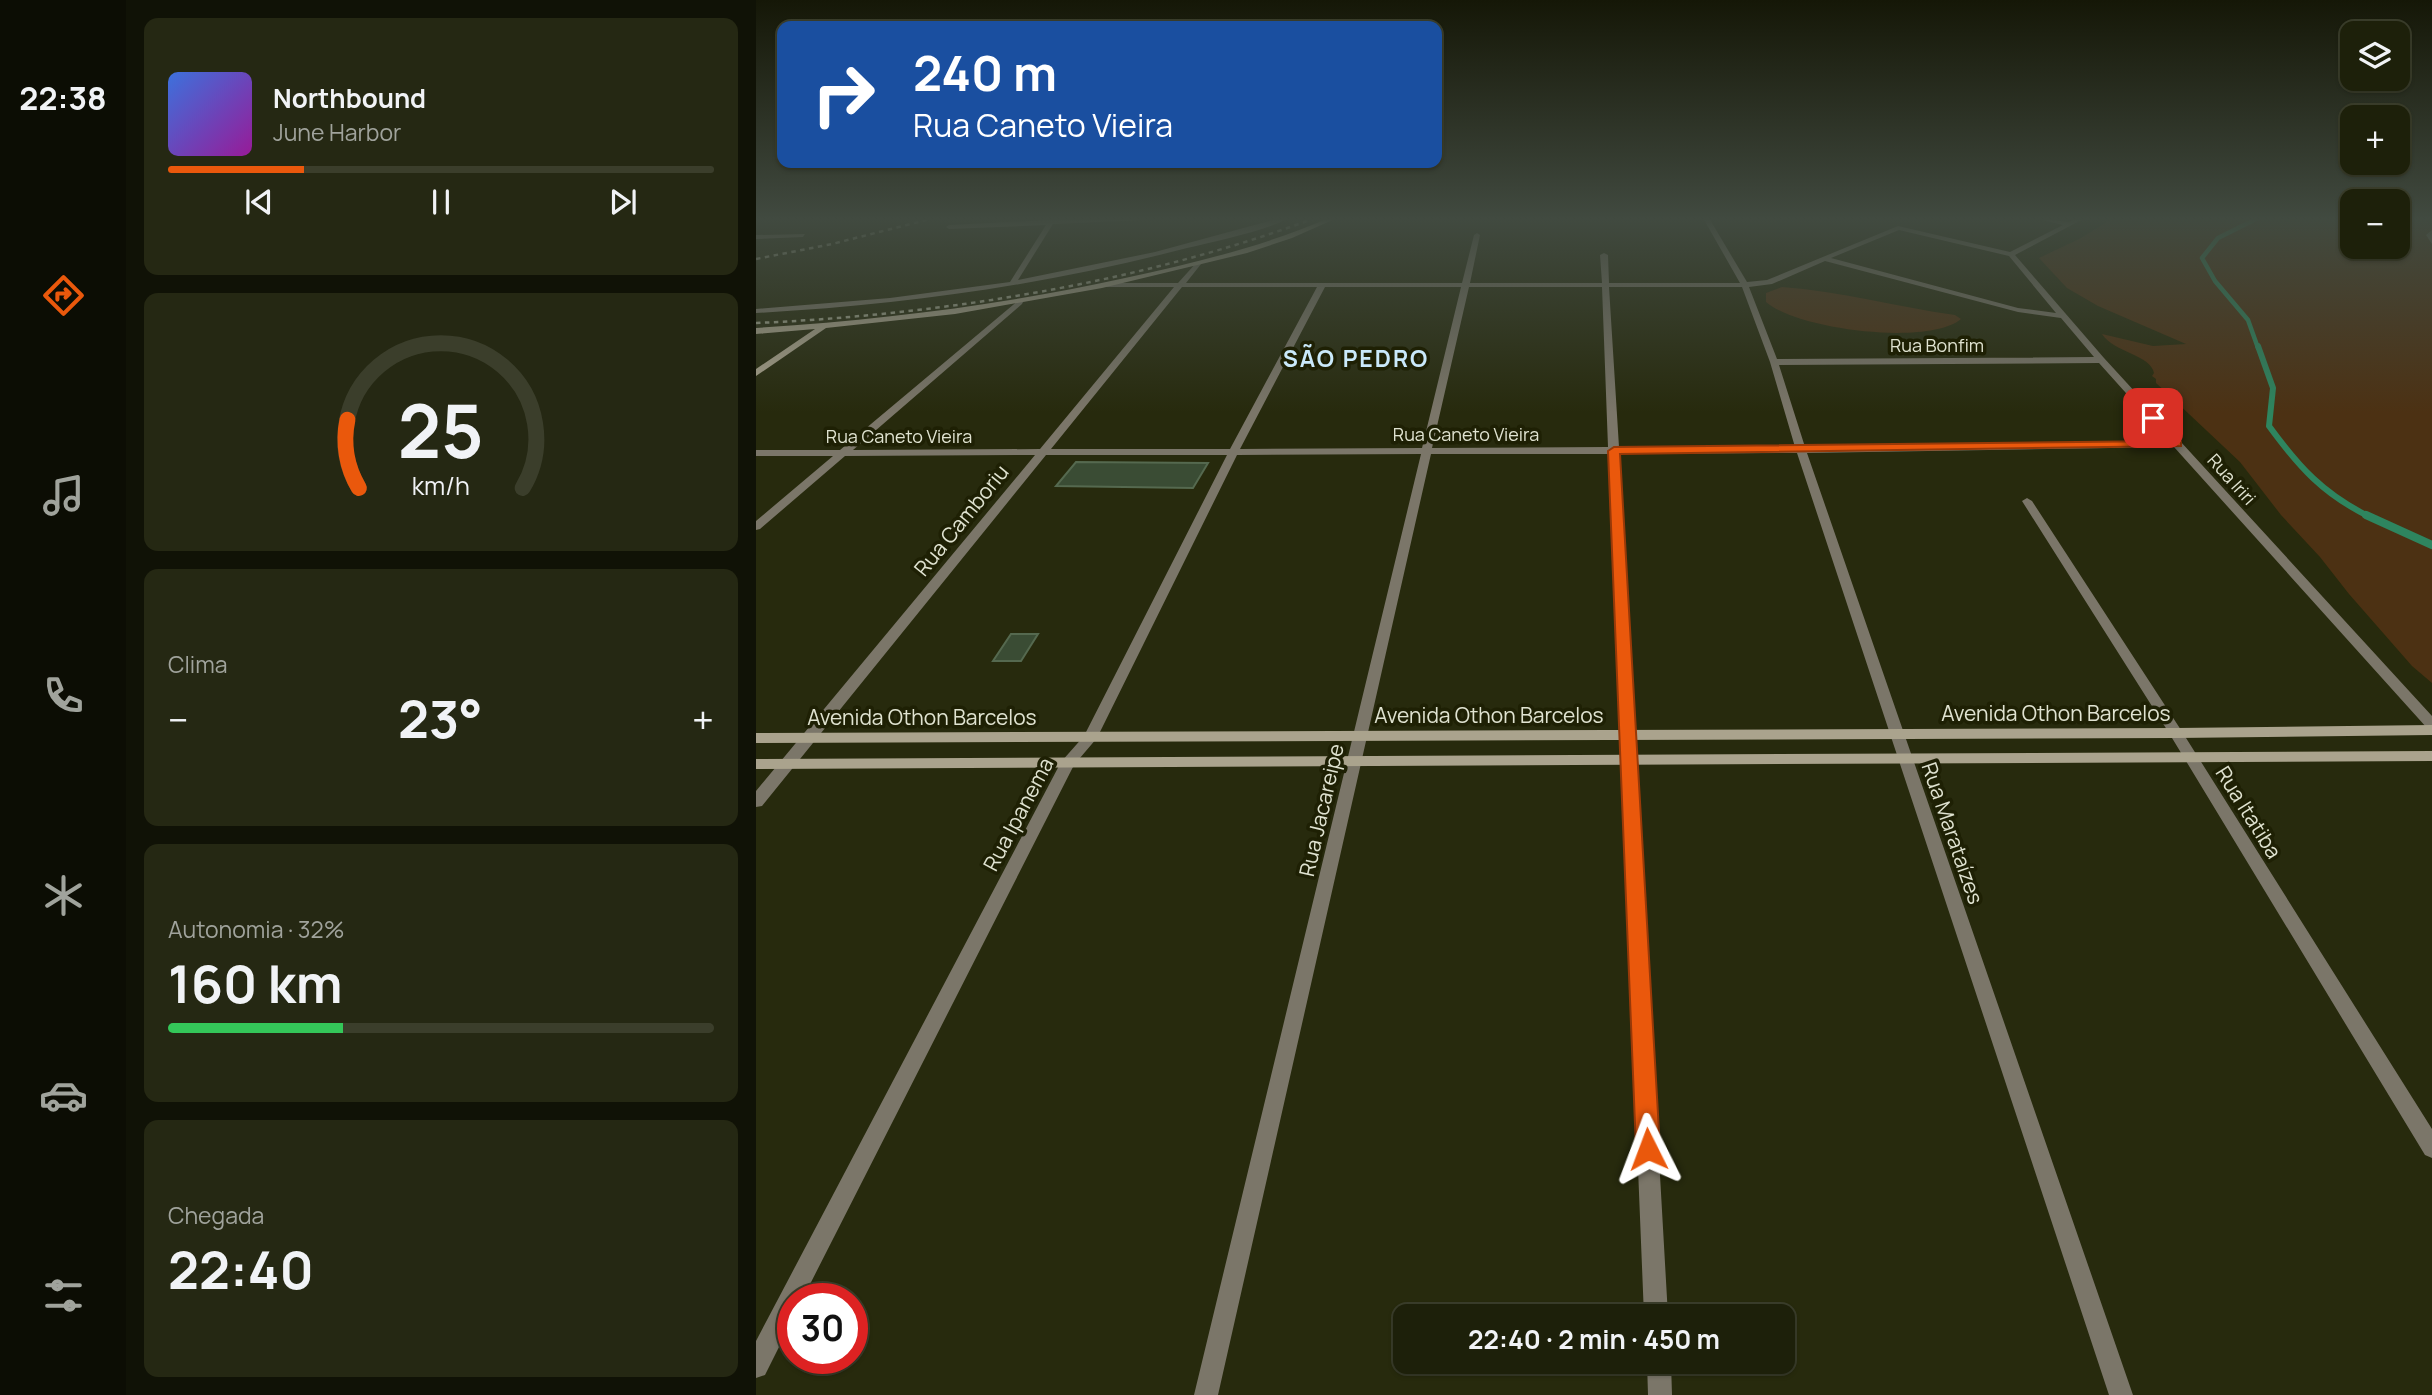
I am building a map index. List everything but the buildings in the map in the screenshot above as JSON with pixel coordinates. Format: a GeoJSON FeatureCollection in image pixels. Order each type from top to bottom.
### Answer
{"type":"FeatureCollection","features":[{"type":"Feature","properties":{"kind":"street"},"geometry":{"type":"LineString","coordinates":[[756,311],[918,296],[1017,283]]}},
{"type":"Feature","properties":{"kind":"street"},"geometry":{"type":"LineString","coordinates":[[756,331],[824,327],[1019,302],[1113,283]]}},
{"type":"Feature","properties":{"kind":"street"},"geometry":{"type":"LineString","coordinates":[[1105,285],[1760,283]]}},
{"type":"Feature","properties":{"kind":"street"},"geometry":{"type":"LineString","coordinates":[[1918,283],[2018,310],[2064,316]]}},
{"type":"Feature","properties":{"kind":"street","name":"Rua Iriri"},"geometry":{"type":"LineString","coordinates":[[2036,283],[2101,360],[2432,727]]}},
{"type":"Feature","properties":{"kind":"street","name":"Rua Camboriu"},"geometry":{"type":"LineString","coordinates":[[756,802],[1180,285]]}},
{"type":"Feature","properties":{"kind":"street","name":"Rua Ipanema"},"geometry":{"type":"LineString","coordinates":[[756,1366],[1068,762],[1090,738],[1233,453],[1322,285]]}},
{"type":"Feature","properties":{"kind":"street","name":"Rua Jacareipe"},"geometry":{"type":"LineString","coordinates":[[1206,1395],[1465,285]]}},
{"type":"Feature","properties":{"kind":"street"},"geometry":{"type":"LineString","coordinates":[[1606,285],[1655,1304]]}},
{"type":"Feature","properties":{"kind":"street","name":"Rua Marataízes"},"geometry":{"type":"LineString","coordinates":[[1745,285],[1774,362],[1801,450],[2122,1395]]}},
{"type":"Feature","properties":{"kind":"street"},"geometry":{"type":"LineString","coordinates":[[756,527],[1019,302]]}},
{"type":"Feature","properties":{"kind":"street"},"geometry":{"type":"LineString","coordinates":[[756,373],[824,327]]}},
{"type":"Feature","properties":{"kind":"street","name":"Rua Bonfim"},"geometry":{"type":"LineString","coordinates":[[1774,362],[2101,360]]}},
{"type":"Feature","properties":{"kind":"street","name":"Rua Caneto Vieira"},"geometry":{"type":"LineString","coordinates":[[756,453],[1801,450],[2176,444]]}},
{"type":"Feature","properties":{"kind":"street","name":"Rua Itatiba"},"geometry":{"type":"LineString","coordinates":[[2026,501],[2176,733],[2432,1148]]}},
{"type":"Feature","properties":{"kind":"street","name":"Avenida Othon Barcelos"},"geometry":{"type":"LineString","coordinates":[[756,738],[2176,733],[2432,727]]}},
{"type":"Feature","properties":{"kind":"street"},"geometry":{"type":"LineString","coordinates":[[756,764],[2432,756]]}},
{"type":"Feature","properties":{"kind":"street"},"geometry":{"type":"LineString","coordinates":[[1659,1374],[1660,1395]]}},
{"type":"Feature","properties":{"kind":"shaded area"},"geometry":{"type":"Polygon","coordinates":[[[2062,283],[2432,283],[2432,683],[2412,666],[2349,594],[2320,557],[2281,515],[2240,462],[2156,383],[2151,367],[2139,357],[2114,345],[2102,334],[2153,346],[2186,344],[2098,306],[2062,283]]]}},
{"type":"Feature","properties":{"kind":"shaded area"},"geometry":{"type":"Polygon","coordinates":[[[1782,287],[1955,315],[1961,319],[1945,327],[1922,332],[1894,333],[1833,327],[1782,312],[1766,302],[1766,293],[1782,287]]]}},
{"type":"Feature","properties":{"kind":"waterway"},"geometry":{"type":"LineString","coordinates":[[2217,283],[2248,320],[2258,348]]}},
{"type":"Feature","properties":{"kind":"waterway"},"geometry":{"type":"LineString","coordinates":[[2258,346],[2273,388],[2269,426],[2291,454],[2325,489],[2368,516]]}},
{"type":"Feature","properties":{"kind":"waterway"},"geometry":{"type":"LineString","coordinates":[[2368,516],[2432,545]]}},
{"type":"Feature","properties":{"kind":"railway"},"geometry":{"type":"LineString","coordinates":[[756,323],[897,312],[1084,283]]}},
{"type":"Feature","properties":{"kind":"district","name":"SÃO PEDRO"},"geometry":{"type":"Point","coordinates":[1356,358]}},
{"type":"Feature","properties":{"kind":"route"},"geometry":{"type":"LineString","coordinates":[[1648,1149],[1614,451],[2176,444],[2153,418]]}}]}
